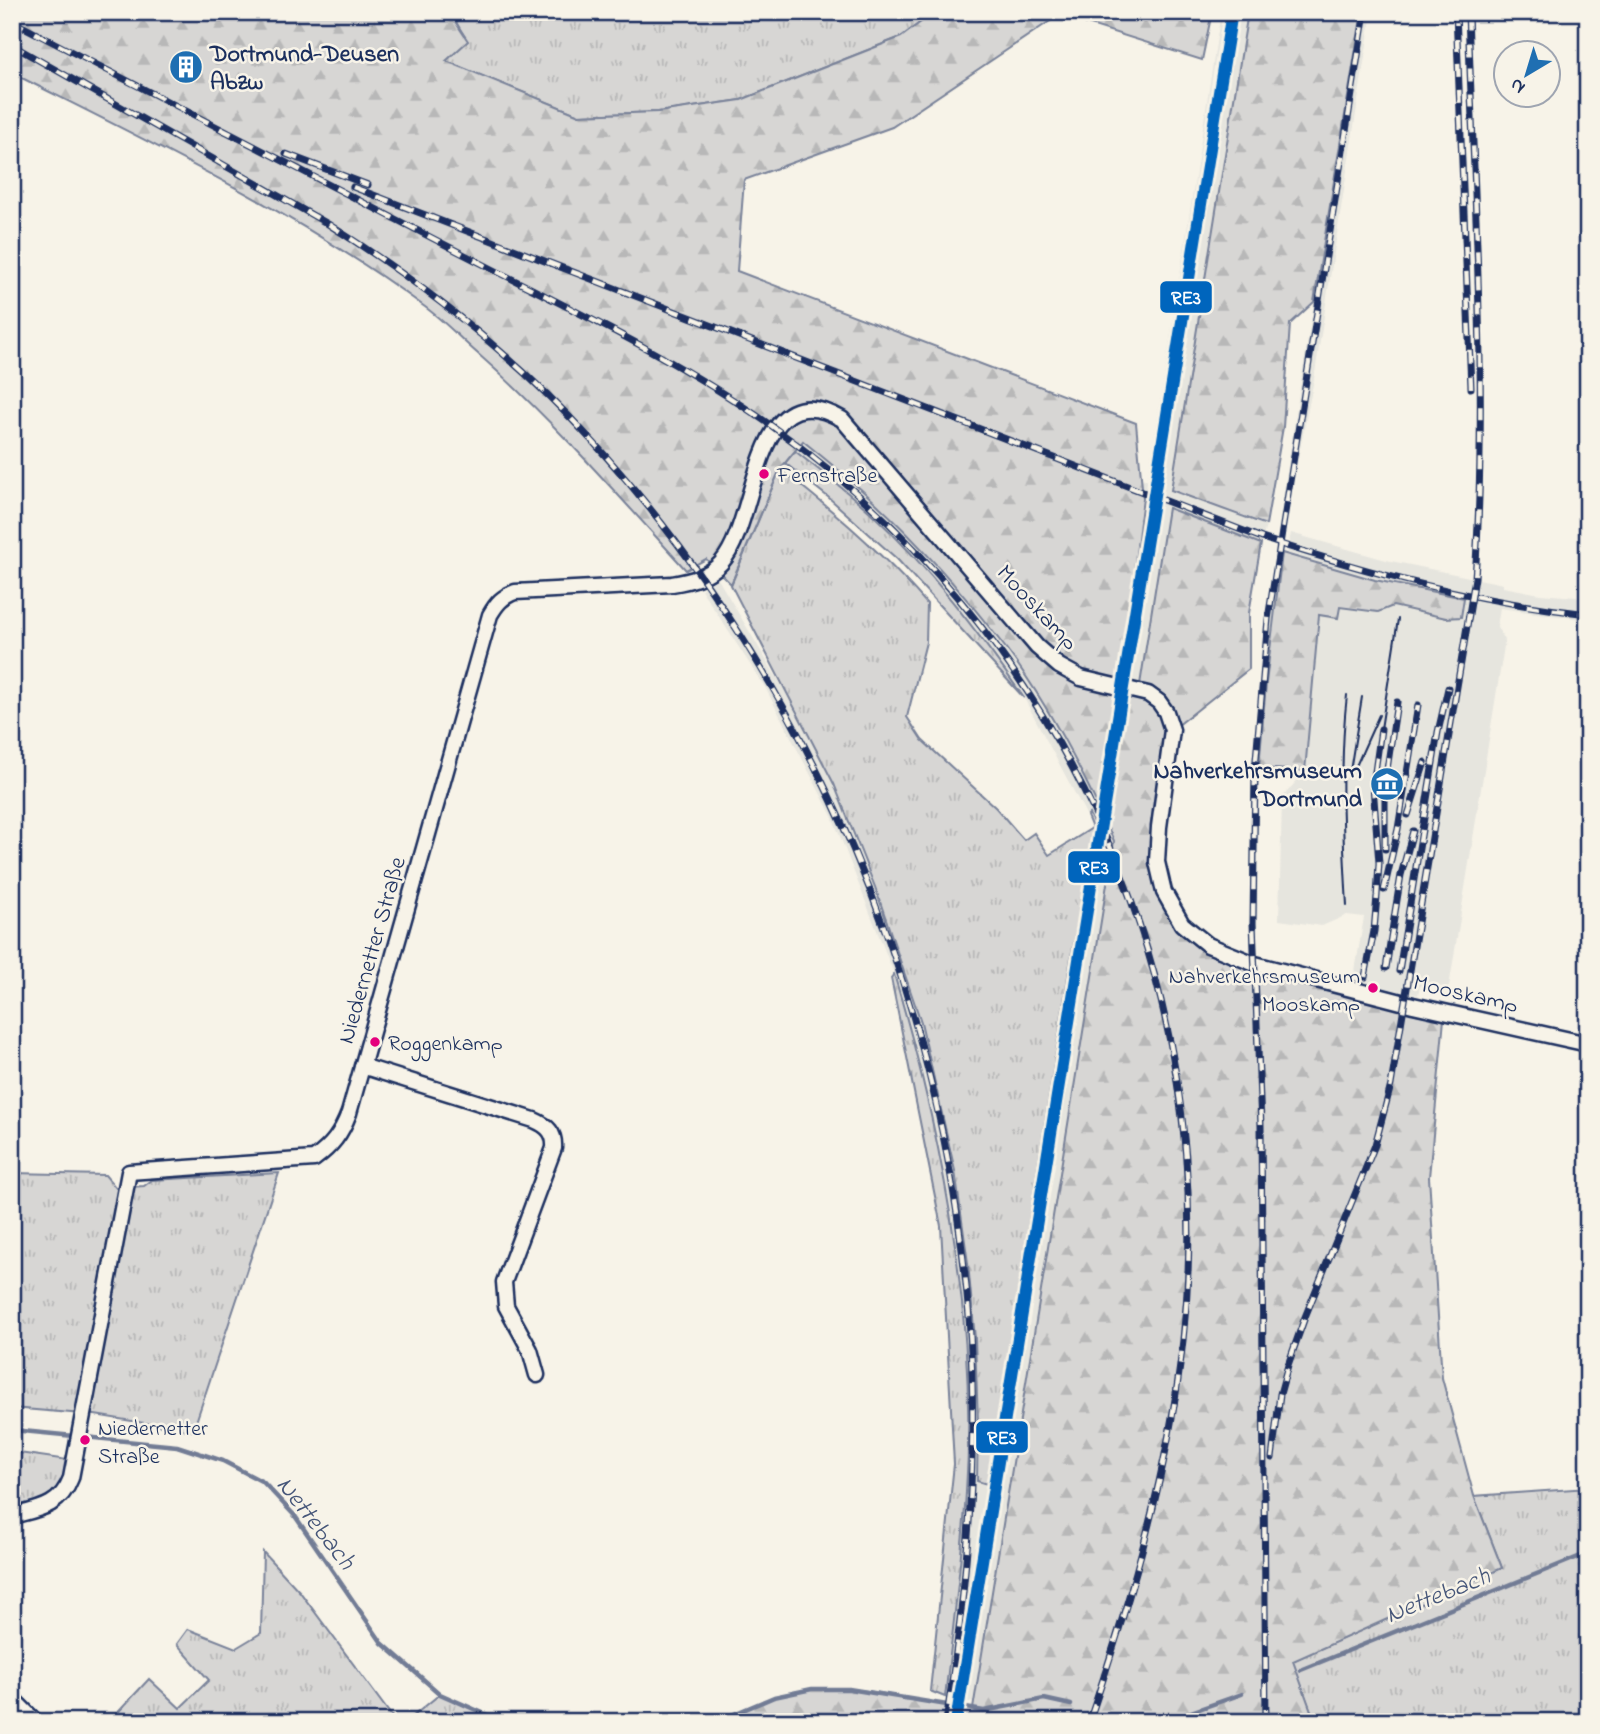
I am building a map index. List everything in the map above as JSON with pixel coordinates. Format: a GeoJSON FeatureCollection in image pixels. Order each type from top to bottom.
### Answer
{"type":"FeatureCollection","features":[{"type":"Feature","properties":{"kind":"street","name":"Mooskamp"},"geometry":{"type":"LineString","coordinates":[[500,599],[515,592],[535,589],[672,584],[709,573],[724,559],[737,537],[765,446],[777,425],[797,409],[817,408],[842,419],[1037,648],[1059,666],[1081,678],[1148,694],[1159,702],[1166,712],[1172,730],[1157,862],[1164,892],[1182,924],[1208,945],[1255,964],[1413,1005],[1588,1044]]}},
{"type":"Feature","properties":{"kind":"street","name":"Niedernetter Straße"},"geometry":{"type":"LineString","coordinates":[[12,1516],[47,1507],[66,1492],[71,1478],[129,1172],[314,1159],[332,1146],[342,1130],[490,615],[500,599]]}},
{"type":"Feature","properties":{"kind":"street"},"geometry":{"type":"LineString","coordinates":[[362,1066],[534,1120],[543,1124],[553,1135],[554,1148],[504,1282],[506,1306],[530,1350],[537,1375]]}},
{"type":"Feature","properties":{"kind":"street"},"geometry":{"type":"LineString","coordinates":[[12,1698],[36,1722]]}},
{"type":"Feature","properties":{"kind":"shaded area"},"geometry":{"type":"Polygon","coordinates":[[[1221,12],[1248,12],[1171,490],[1266,526],[1261,544],[1168,509],[974,1703],[945,1697],[967,1490],[968,1421],[964,1332],[955,1242],[927,1098],[894,974],[832,816],[766,689],[701,589],[718,579],[786,693],[834,784],[875,887],[921,1022],[955,1171],[975,1339],[977,1481],[987,1484],[1072,951],[1096,828],[1024,698],[948,597],[869,512],[778,438],[803,441],[866,493],[926,554],[1008,652],[1044,704],[1098,806],[1136,475],[1148,481],[1221,12]],[[1099,809],[1096,828],[1110,861],[1114,841],[1099,809]]]}},
{"type":"Feature","properties":{"kind":"shaded area"},"geometry":{"type":"Polygon","coordinates":[[[1362,12],[1372,12],[1314,379],[1288,509],[1266,683],[1259,768],[1257,958],[1250,956],[1251,800],[1261,670],[1274,558],[1299,393],[1362,12]]]}},
{"type":"Feature","properties":{"kind":"shaded area","name":"Nahverkehrsmuseum Dortmund"},"geometry":{"type":"Polygon","coordinates":[[[1291,533],[1386,560],[1503,584],[1503,587],[1540,594],[1588,598],[1588,620],[1500,608],[1497,627],[1505,640],[1449,987],[1420,986],[1418,995],[1358,980],[1355,971],[1364,917],[1347,915],[1322,926],[1279,920],[1282,798],[1305,771],[1319,615],[1340,607],[1377,612],[1393,606],[1446,618],[1460,617],[1463,599],[1375,580],[1287,553],[1291,533]]]}},
{"type":"Feature","properties":{"kind":"green space"},"geometry":{"type":"Polygon","coordinates":[[[12,12],[461,12],[456,23],[468,41],[446,61],[579,115],[658,112],[741,100],[901,37],[934,12],[1212,12],[1202,60],[1059,15],[892,127],[744,180],[737,271],[1136,423],[1143,498],[1120,681],[1139,691],[1168,508],[1261,544],[1249,613],[1249,669],[1172,730],[1157,862],[1176,926],[1233,961],[1416,1014],[1444,1019],[1429,1177],[1442,1378],[1474,1496],[1502,1568],[1293,1661],[1315,1722],[715,1722],[750,1706],[812,1689],[852,1689],[973,1709],[1114,841],[1066,743],[1039,696],[1008,651],[922,549],[857,486],[803,441],[780,469],[731,584],[706,559],[686,570],[532,404],[425,307],[377,273],[276,210],[171,153],[12,73],[12,12]]]}},
{"type":"Feature","properties":{"kind":"green space"},"geometry":{"type":"Polygon","coordinates":[[[461,12],[934,12],[901,37],[741,100],[658,112],[579,115],[445,61],[467,41],[456,22],[461,12]]]}},
{"type":"Feature","properties":{"kind":"green space"},"geometry":{"type":"Polygon","coordinates":[[[1248,12],[1362,12],[1314,302],[1290,324],[1283,427],[1266,525],[1171,490],[1248,12]]]}},
{"type":"Feature","properties":{"kind":"green space"},"geometry":{"type":"Polygon","coordinates":[[[795,451],[861,504],[892,533],[971,625],[1024,698],[897,559],[828,497],[785,463],[795,451]]]}},
{"type":"Feature","properties":{"kind":"green space"},"geometry":{"type":"Polygon","coordinates":[[[780,469],[857,533],[927,604],[926,642],[907,717],[922,740],[996,808],[1024,840],[1034,833],[1049,855],[1092,828],[1087,816],[1089,814],[1096,828],[1072,951],[987,1484],[977,1481],[975,1339],[955,1171],[921,1022],[875,887],[834,784],[731,585],[780,469]]]}},
{"type":"Feature","properties":{"kind":"green space"},"geometry":{"type":"Polygon","coordinates":[[[1282,553],[1375,580],[1464,598],[1461,617],[1446,618],[1393,606],[1378,612],[1340,607],[1338,618],[1319,615],[1305,771],[1259,768],[1282,553]]]}},
{"type":"Feature","properties":{"kind":"green space"},"geometry":{"type":"Polygon","coordinates":[[[894,974],[928,1100],[941,1165],[953,1230],[967,1361],[966,1492],[945,1697],[930,1691],[954,1464],[941,1226],[891,978],[894,974]]]}},
{"type":"Feature","properties":{"kind":"green space"},"geometry":{"type":"Polygon","coordinates":[[[12,1173],[105,1175],[116,1188],[144,1186],[152,1180],[279,1173],[193,1431],[95,1415],[12,1408],[12,1173]]]}},
{"type":"Feature","properties":{"kind":"green space"},"geometry":{"type":"Polygon","coordinates":[[[12,1452],[68,1460],[66,1492],[12,1516],[12,1452]]]}},
{"type":"Feature","properties":{"kind":"green space"},"geometry":{"type":"Polygon","coordinates":[[[1588,1488],[1588,1722],[1315,1722],[1292,1661],[1502,1568],[1474,1496],[1588,1488]]]}},
{"type":"Feature","properties":{"kind":"green space"},"geometry":{"type":"Polygon","coordinates":[[[263,1552],[300,1592],[396,1722],[109,1722],[149,1679],[180,1708],[209,1680],[177,1644],[188,1629],[236,1648],[261,1633],[263,1552]]]}},
{"type":"Feature","properties":{"kind":"green space"},"geometry":{"type":"Polygon","coordinates":[[[440,1694],[503,1722],[406,1722],[440,1694]]]}},
{"type":"Feature","properties":{"kind":"waterway","name":"Nettebach"},"geometry":{"type":"LineString","coordinates":[[12,1430],[177,1446],[223,1461],[263,1482],[295,1516],[382,1643],[440,1694],[503,1722]]}},
{"type":"Feature","properties":{"kind":"waterway","name":"Nettebach"},"geometry":{"type":"LineString","coordinates":[[1301,1670],[1588,1553]]}},
{"type":"Feature","properties":{"kind":"waterway","name":"Nettebach"},"geometry":{"type":"LineString","coordinates":[[715,1722],[774,1697],[812,1689],[849,1689],[984,1711],[1044,1699],[1071,1705]]}},
{"type":"Feature","properties":{"kind":"waterway","name":"Nettebach"},"geometry":{"type":"LineString","coordinates":[[1143,1722],[1185,1714],[1242,1694]]}},
{"type":"Feature","properties":{"kind":"waterway","name":"Nettebach"},"geometry":{"type":"LineString","coordinates":[[1118,1721],[1136,1722]]}},
{"type":"Feature","properties":{"kind":"tram line"},"geometry":{"type":"LineString","coordinates":[[1381,729],[1398,619]]}},
{"type":"Feature","properties":{"kind":"tram line"},"geometry":{"type":"LineString","coordinates":[[1347,695],[1342,774],[1347,906]]}},
{"type":"Feature","properties":{"kind":"tram line"},"geometry":{"type":"LineString","coordinates":[[1350,771],[1362,697]]}},
{"type":"Feature","properties":{"kind":"tram line"},"geometry":{"type":"LineString","coordinates":[[1356,766],[1379,715]]}},
{"type":"Feature","properties":{"kind":"railway"},"geometry":{"type":"LineString","coordinates":[[1266,1722],[1261,1126],[1253,923],[1255,771],[1268,619],[1365,12]]}},
{"type":"Feature","properties":{"kind":"railway"},"geometry":{"type":"LineString","coordinates":[[1456,12],[1471,388]]}},
{"type":"Feature","properties":{"kind":"railway"},"geometry":{"type":"LineString","coordinates":[[1272,1458],[1280,1394],[1288,1365],[1375,1145],[1391,1085],[1475,578],[1479,507],[1480,366],[1468,12]]}},
{"type":"Feature","properties":{"kind":"railway"},"geometry":{"type":"LineString","coordinates":[[12,21],[620,334],[696,377],[769,424],[873,508],[963,604],[1039,711],[1101,826],[1147,948],[1176,1075],[1188,1207],[1183,1340],[1168,1438],[1134,1581],[1089,1722]]}},
{"type":"Feature","properties":{"kind":"railway"},"geometry":{"type":"LineString","coordinates":[[12,45],[328,224],[400,272],[502,352],[594,443],[671,536],[740,635],[801,740],[853,849],[896,962],[930,1079],[954,1197],[969,1317],[973,1419],[965,1571],[946,1722]]}},
{"type":"Feature","properties":{"kind":"railway"},"geometry":{"type":"LineString","coordinates":[[286,154],[368,185]]}},
{"type":"Feature","properties":{"kind":"railway"},"geometry":{"type":"LineString","coordinates":[[353,187],[1262,538],[1423,585],[1505,602],[1588,614]]}},
{"type":"Feature","properties":{"kind":"railway"},"geometry":{"type":"LineString","coordinates":[[1399,971],[1438,732],[1448,688]]}},
{"type":"Feature","properties":{"kind":"railway"},"geometry":{"type":"LineString","coordinates":[[1385,849],[1385,783],[1397,702]]}},
{"type":"Feature","properties":{"kind":"railway"},"geometry":{"type":"LineString","coordinates":[[1384,890],[1398,829],[1418,705]]}},
{"type":"Feature","properties":{"kind":"railway"},"geometry":{"type":"LineString","coordinates":[[1365,977],[1374,931],[1377,896],[1379,863],[1373,786],[1381,729]]}},
{"type":"Feature","properties":{"kind":"railway"},"geometry":{"type":"LineString","coordinates":[[1408,815],[1425,762]]}},
{"type":"Feature","properties":{"kind":"railway"},"geometry":{"type":"LineString","coordinates":[[1386,968],[1401,875],[1413,831]]}},
{"type":"Feature","properties":{"kind":"transit line","name":"RE3"},"geometry":{"type":"LineString","coordinates":[[956,1722],[1232,12]]}},
{"type":"Feature","properties":{"kind":"place","name":"Dortmund-Deusen Abzw"},"geometry":{"type":"Point","coordinates":[186,67]}},
{"type":"Feature","properties":{"kind":"place","name":"Fernstraße"},"geometry":{"type":"Point","coordinates":[764,474]}},
{"type":"Feature","properties":{"kind":"place","name":"Nahverkehrsmuseum Dortmund"},"geometry":{"type":"Point","coordinates":[1387,784]}},
{"type":"Feature","properties":{"kind":"place","name":"Nahverkehrsmuseum Mooskamp"},"geometry":{"type":"Point","coordinates":[1373,988]}},
{"type":"Feature","properties":{"kind":"place","name":"Roggenkamp"},"geometry":{"type":"Point","coordinates":[375,1042]}},
{"type":"Feature","properties":{"kind":"place","name":"Niedernetter Straße"},"geometry":{"type":"Point","coordinates":[85,1440]}}]}
